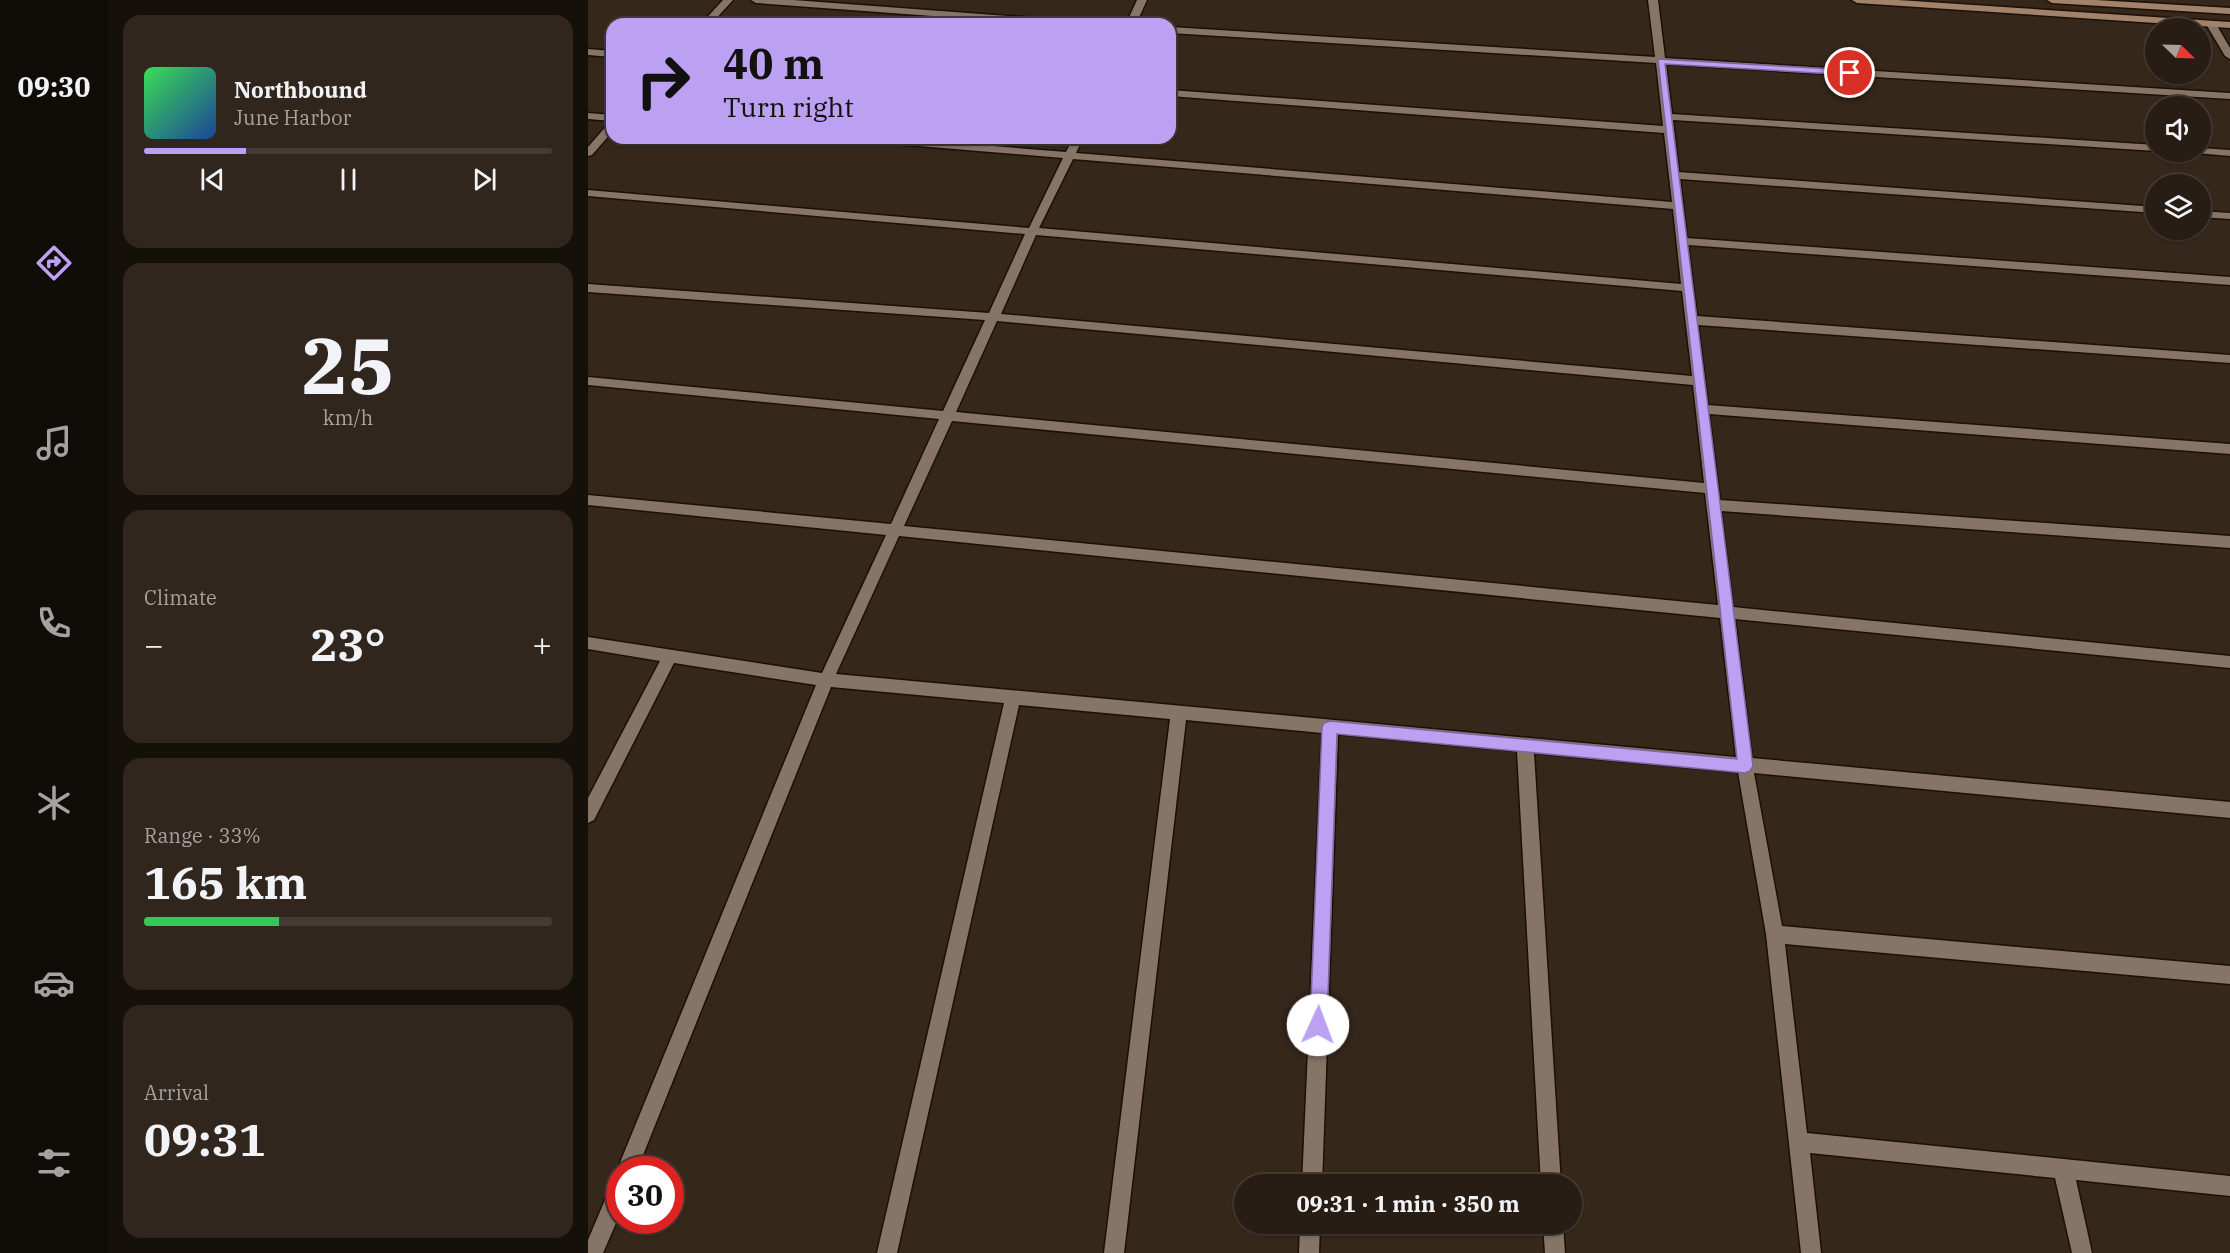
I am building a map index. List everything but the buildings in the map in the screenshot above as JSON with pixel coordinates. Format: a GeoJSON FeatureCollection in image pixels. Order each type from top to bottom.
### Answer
{"type":"FeatureCollection","features":[{"type":"Feature","properties":{"kind":"main road"},"geometry":{"type":"LineString","coordinates":[[1857,0],[2145,20]]}},
{"type":"Feature","properties":{"kind":"main road"},"geometry":{"type":"LineString","coordinates":[[2052,0],[2168,4],[2230,11]]}},
{"type":"Feature","properties":{"kind":"main road"},"geometry":{"type":"LineString","coordinates":[[2211,24],[2230,25]]}},
{"type":"Feature","properties":{"kind":"street"},"geometry":{"type":"LineString","coordinates":[[712,18],[728,0]]}},
{"type":"Feature","properties":{"kind":"street"},"geometry":{"type":"LineString","coordinates":[[756,0],[997,18]]}},
{"type":"Feature","properties":{"kind":"street"},"geometry":{"type":"LineString","coordinates":[[1134,18],[1142,0]]}},
{"type":"Feature","properties":{"kind":"street"},"geometry":{"type":"LineString","coordinates":[[1653,0],[1745,766],[1775,933],[1811,1253]]}},
{"type":"Feature","properties":{"kind":"street"},"geometry":{"type":"LineString","coordinates":[[2211,24],[2230,56]]}},
{"type":"Feature","properties":{"kind":"street"},"geometry":{"type":"LineString","coordinates":[[1176,30],[2230,96]]}},
{"type":"Feature","properties":{"kind":"street"},"geometry":{"type":"LineString","coordinates":[[588,52],[606,54]]}},
{"type":"Feature","properties":{"kind":"street"},"geometry":{"type":"LineString","coordinates":[[1176,93],[1668,124],[2145,147]]}},
{"type":"Feature","properties":{"kind":"street"},"geometry":{"type":"LineString","coordinates":[[588,116],[606,118]]}},
{"type":"Feature","properties":{"kind":"street"},"geometry":{"type":"LineString","coordinates":[[588,153],[606,133]]}},
{"type":"Feature","properties":{"kind":"street"},"geometry":{"type":"LineString","coordinates":[[932,144],[1678,206]]}},
{"type":"Feature","properties":{"kind":"street"},"geometry":{"type":"LineString","coordinates":[[633,1156],[826,680],[1075,144]]}},
{"type":"Feature","properties":{"kind":"street"},"geometry":{"type":"LineString","coordinates":[[2211,152],[2230,153]]}},
{"type":"Feature","properties":{"kind":"street"},"geometry":{"type":"LineString","coordinates":[[1674,175],[2145,209]]}},
{"type":"Feature","properties":{"kind":"street"},"geometry":{"type":"LineString","coordinates":[[588,193],[1688,288]]}},
{"type":"Feature","properties":{"kind":"street"},"geometry":{"type":"LineString","coordinates":[[2211,215],[2230,216]]}},
{"type":"Feature","properties":{"kind":"street"},"geometry":{"type":"LineString","coordinates":[[1682,241],[2230,281]]}},
{"type":"Feature","properties":{"kind":"street"},"geometry":{"type":"LineString","coordinates":[[588,288],[994,317],[1699,381]]}},
{"type":"Feature","properties":{"kind":"street"},"geometry":{"type":"LineString","coordinates":[[1692,320],[2230,359]]}},
{"type":"Feature","properties":{"kind":"street"},"geometry":{"type":"LineString","coordinates":[[588,381],[1712,489]]}},
{"type":"Feature","properties":{"kind":"street"},"geometry":{"type":"LineString","coordinates":[[1702,409],[2230,449]]}},
{"type":"Feature","properties":{"kind":"street"},"geometry":{"type":"LineString","coordinates":[[588,500],[894,532],[2230,662]]}},
{"type":"Feature","properties":{"kind":"street"},"geometry":{"type":"LineString","coordinates":[[1714,505],[2230,542]]}},
{"type":"Feature","properties":{"kind":"street"},"geometry":{"type":"LineString","coordinates":[[588,643],[826,680],[2230,810]]}},
{"type":"Feature","properties":{"kind":"street"},"geometry":{"type":"LineString","coordinates":[[588,815],[670,656]]}},
{"type":"Feature","properties":{"kind":"street"},"geometry":{"type":"LineString","coordinates":[[886,1253],[1013,698]]}},
{"type":"Feature","properties":{"kind":"street"},"geometry":{"type":"LineString","coordinates":[[1114,1253],[1179,713]]}},
{"type":"Feature","properties":{"kind":"street"},"geometry":{"type":"LineString","coordinates":[[1312,1174],[1330,727]]}},
{"type":"Feature","properties":{"kind":"street"},"geometry":{"type":"LineString","coordinates":[[1525,745],[1550,1174]]}},
{"type":"Feature","properties":{"kind":"street"},"geometry":{"type":"LineString","coordinates":[[1775,933],[2230,975]]}},
{"type":"Feature","properties":{"kind":"street"},"geometry":{"type":"LineString","coordinates":[[1799,1142],[2230,1186]]}},
{"type":"Feature","properties":{"kind":"street"},"geometry":{"type":"LineString","coordinates":[[2063,1169],[2082,1253]]}},
{"type":"Feature","properties":{"kind":"street"},"geometry":{"type":"LineString","coordinates":[[593,1253],[606,1222]]}},
{"type":"Feature","properties":{"kind":"street"},"geometry":{"type":"LineString","coordinates":[[1309,1253],[1310,1234]]}},
{"type":"Feature","properties":{"kind":"street"},"geometry":{"type":"LineString","coordinates":[[1554,1234],[1555,1253]]}},
{"type":"Feature","properties":{"kind":"route"},"geometry":{"type":"LineString","coordinates":[[1318,1025],[1330,727],[1745,766],[1661,61],[1850,73]]}}]}
